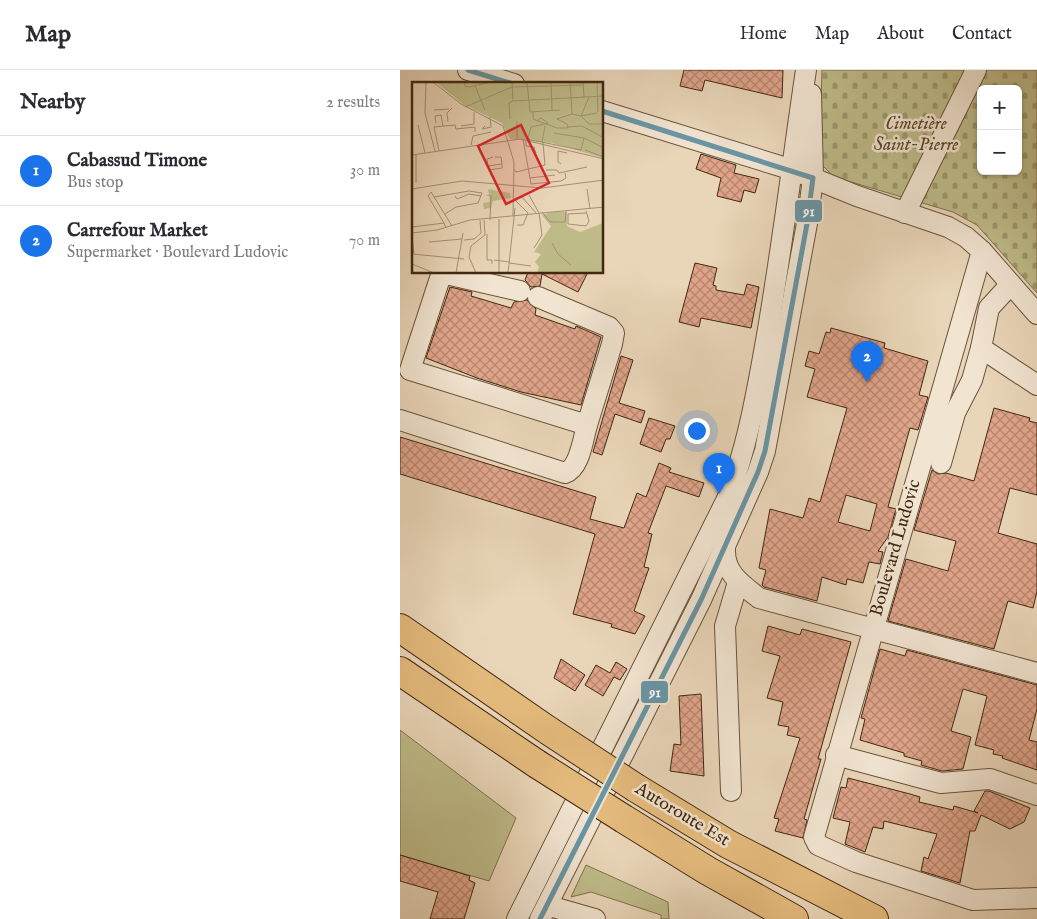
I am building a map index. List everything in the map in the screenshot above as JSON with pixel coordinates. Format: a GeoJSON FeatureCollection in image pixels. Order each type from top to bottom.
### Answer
{"type":"FeatureCollection","features":[{"type":"Feature","properties":{"kind":"highway","name":"Autoroute Est"},"geometry":{"type":"LineString","coordinates":[[400,628],[549,731],[636,788],[728,844],[874,919]]}},
{"type":"Feature","properties":{"kind":"highway","name":"Autoroute Est"},"geometry":{"type":"LineString","coordinates":[[400,671],[536,764],[708,871],[794,919]]}},
{"type":"Feature","properties":{"kind":"street"},"geometry":{"type":"LineString","coordinates":[[468,70],[507,82]]}},
{"type":"Feature","properties":{"kind":"street"},"geometry":{"type":"LineString","coordinates":[[595,919],[550,909],[725,549],[765,451],[765,396],[775,295],[806,70]]}},
{"type":"Feature","properties":{"kind":"street"},"geometry":{"type":"LineString","coordinates":[[517,919],[727,499],[765,396],[808,218],[813,178],[811,70]]}},
{"type":"Feature","properties":{"kind":"street"},"geometry":{"type":"LineString","coordinates":[[905,213],[976,70]]}},
{"type":"Feature","properties":{"kind":"street"},"geometry":{"type":"LineString","coordinates":[[604,112],[793,170],[905,213],[948,227],[966,237],[982,251],[1037,314]]}},
{"type":"Feature","properties":{"kind":"street","name":"Boulevard Ludovic"},"geometry":{"type":"LineString","coordinates":[[982,251],[872,628],[814,837],[818,845],[856,862],[973,900],[1037,898]]}},
{"type":"Feature","properties":{"kind":"street"},"geometry":{"type":"LineString","coordinates":[[400,420],[565,473],[571,471],[576,464],[614,333],[609,327],[529,294],[446,274],[441,275],[410,370],[587,425]]}},
{"type":"Feature","properties":{"kind":"street"},"geometry":{"type":"LineString","coordinates":[[941,463],[955,413],[972,380],[989,308],[1011,284]]}},
{"type":"Feature","properties":{"kind":"street"},"geometry":{"type":"LineString","coordinates":[[981,348],[1037,386]]}},
{"type":"Feature","properties":{"kind":"street"},"geometry":{"type":"LineString","coordinates":[[701,600],[694,584],[706,540]]}},
{"type":"Feature","properties":{"kind":"street"},"geometry":{"type":"LineString","coordinates":[[725,549],[724,562],[738,582],[759,598],[1037,673]]}},
{"type":"Feature","properties":{"kind":"street"},"geometry":{"type":"LineString","coordinates":[[731,791],[724,626],[732,606],[738,582]]}},
{"type":"Feature","properties":{"kind":"street"},"geometry":{"type":"LineString","coordinates":[[701,600],[732,606],[759,598]]}},
{"type":"Feature","properties":{"kind":"street"},"geometry":{"type":"LineString","coordinates":[[836,755],[941,783],[990,779],[1037,794]]}},
{"type":"Feature","properties":{"kind":"street"},"geometry":{"type":"LineString","coordinates":[[527,919],[536,884]]}},
{"type":"Feature","properties":{"kind":"green space","name":"Cimetière Saint-Pierre"},"geometry":{"type":"Polygon","coordinates":[[[822,70],[1037,70],[1037,293],[977,225],[953,212],[834,177],[819,162],[822,70]]]}},
{"type":"Feature","properties":{"kind":"green space"},"geometry":{"type":"Polygon","coordinates":[[[400,730],[516,818],[489,881],[400,855],[400,730]]]}},
{"type":"Feature","properties":{"kind":"green space"},"geometry":{"type":"Polygon","coordinates":[[[586,865],[668,902],[669,919],[661,919],[661,915],[591,892],[571,897],[586,865]]]}},
{"type":"Feature","properties":{"kind":"building"},"geometry":{"type":"Polygon","coordinates":[[[684,70],[783,70],[782,98],[705,80],[702,91],[680,86],[684,70]]]}},
{"type":"Feature","properties":{"kind":"building"},"geometry":{"type":"Polygon","coordinates":[[[701,154],[736,165],[734,173],[759,179],[755,193],[744,190],[741,202],[717,196],[721,178],[696,169],[701,154]]]}},
{"type":"Feature","properties":{"kind":"building"},"geometry":{"type":"Polygon","coordinates":[[[695,263],[717,268],[713,285],[716,286],[716,290],[744,295],[747,284],[759,287],[751,328],[701,318],[699,327],[679,322],[695,263]]]}},
{"type":"Feature","properties":{"kind":"building"},"geometry":{"type":"Polygon","coordinates":[[[527,274],[542,274],[540,286],[531,287],[525,280],[527,274]]]}},
{"type":"Feature","properties":{"kind":"building"},"geometry":{"type":"Polygon","coordinates":[[[542,274],[587,274],[578,292],[542,274]]]}},
{"type":"Feature","properties":{"kind":"building"},"geometry":{"type":"Polygon","coordinates":[[[450,287],[472,292],[471,296],[511,308],[514,302],[527,300],[536,309],[535,315],[575,329],[576,326],[601,337],[581,405],[521,392],[477,378],[426,358],[450,287]]]}},
{"type":"Feature","properties":{"kind":"building"},"geometry":{"type":"Polygon","coordinates":[[[831,328],[885,343],[884,348],[928,361],[919,395],[928,397],[918,430],[910,428],[888,507],[896,509],[888,537],[878,551],[883,552],[880,564],[869,562],[863,583],[847,579],[846,585],[822,577],[817,601],[764,587],[762,585],[766,570],[759,568],[770,509],[803,518],[809,498],[820,502],[847,408],[807,397],[815,369],[805,366],[809,351],[819,354],[826,332],[830,333],[831,328]],[[846,495],[838,522],[870,531],[877,504],[846,495]]]}},
{"type":"Feature","properties":{"kind":"building"},"geometry":{"type":"Polygon","coordinates":[[[621,356],[633,360],[619,403],[645,411],[641,423],[615,414],[602,455],[593,452],[621,356]]]}},
{"type":"Feature","properties":{"kind":"building"},"geometry":{"type":"Polygon","coordinates":[[[994,408],[1030,418],[1029,421],[1037,423],[1037,495],[1010,488],[998,533],[1037,544],[1037,591],[1033,608],[1008,601],[994,649],[888,621],[906,559],[948,571],[956,541],[914,530],[932,470],[938,474],[946,473],[974,481],[994,408]]]}},
{"type":"Feature","properties":{"kind":"building"},"geometry":{"type":"Polygon","coordinates":[[[649,418],[675,426],[670,439],[666,439],[661,452],[640,444],[649,418]]]}},
{"type":"Feature","properties":{"kind":"building"},"geometry":{"type":"Polygon","coordinates":[[[400,437],[596,497],[590,519],[624,528],[637,493],[646,497],[659,463],[671,468],[669,472],[704,483],[699,497],[666,486],[648,533],[652,534],[644,567],[649,568],[634,611],[645,616],[635,634],[611,627],[612,624],[573,614],[595,534],[400,474],[400,437]]]}},
{"type":"Feature","properties":{"kind":"building"},"geometry":{"type":"Polygon","coordinates":[[[768,626],[800,635],[802,629],[851,642],[818,759],[821,759],[804,819],[807,820],[803,838],[775,831],[779,819],[774,818],[800,738],[787,735],[789,727],[778,725],[783,702],[767,698],[780,656],[762,651],[768,626]]]}},
{"type":"Feature","properties":{"kind":"building"},"geometry":{"type":"Polygon","coordinates":[[[880,649],[905,656],[907,650],[1037,685],[1037,709],[1029,740],[1037,742],[1037,770],[1002,758],[1003,756],[993,754],[994,750],[975,745],[987,696],[963,689],[951,731],[971,737],[963,769],[942,771],[921,765],[922,761],[904,756],[904,753],[860,740],[865,719],[861,718],[880,649]]]}},
{"type":"Feature","properties":{"kind":"building"},"geometry":{"type":"Polygon","coordinates":[[[561,659],[585,675],[575,691],[554,678],[561,659]]]}},
{"type":"Feature","properties":{"kind":"building"},"geometry":{"type":"Polygon","coordinates":[[[616,662],[627,669],[620,680],[614,677],[603,696],[585,685],[596,665],[610,673],[616,662]]]}},
{"type":"Feature","properties":{"kind":"building"},"geometry":{"type":"Polygon","coordinates":[[[701,694],[704,776],[670,771],[674,744],[681,745],[679,696],[701,694]]]}},
{"type":"Feature","properties":{"kind":"building"},"geometry":{"type":"Polygon","coordinates":[[[848,778],[920,797],[919,802],[953,810],[954,806],[978,813],[974,811],[985,791],[1030,808],[1024,822],[1010,829],[981,815],[975,831],[970,831],[960,883],[921,871],[924,857],[928,859],[937,834],[884,821],[883,829],[873,827],[865,852],[845,844],[850,822],[833,818],[841,787],[846,788],[848,778]]]}},
{"type":"Feature","properties":{"kind":"building"},"geometry":{"type":"Polygon","coordinates":[[[400,855],[470,876],[469,880],[475,883],[464,919],[430,919],[438,892],[400,881],[400,855]]]}},
{"type":"Feature","properties":{"kind":"transit line","name":"91"},"geometry":{"type":"LineString","coordinates":[[468,70],[507,82]]}},
{"type":"Feature","properties":{"kind":"transit line","name":"91"},"geometry":{"type":"LineString","coordinates":[[540,919],[701,600],[758,472],[765,451],[807,224],[813,178],[604,112]]}},
{"type":"Feature","properties":{"kind":"place","name":"Carrefour Market"},"geometry":{"type":"Point","coordinates":[867,382]}},
{"type":"Feature","properties":{"kind":"place","name":"Cabassud Timone"},"geometry":{"type":"Point","coordinates":[719,494]}}]}
